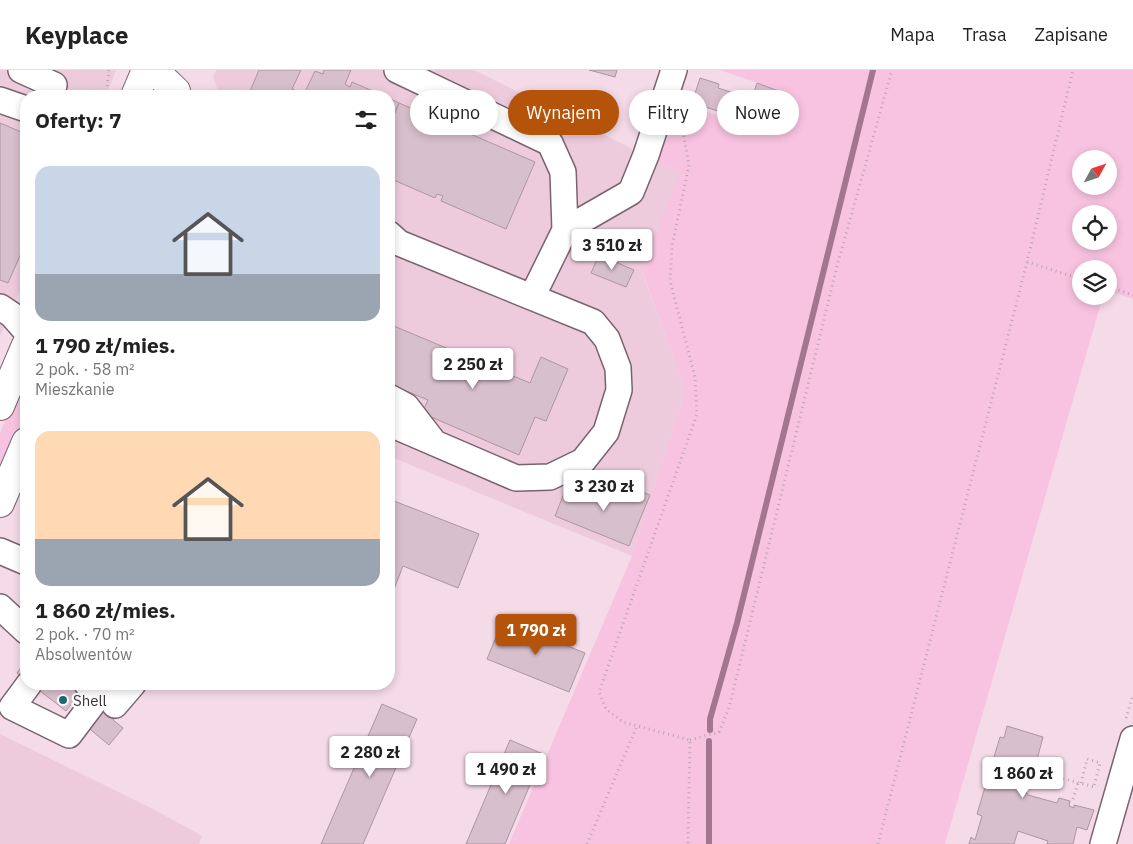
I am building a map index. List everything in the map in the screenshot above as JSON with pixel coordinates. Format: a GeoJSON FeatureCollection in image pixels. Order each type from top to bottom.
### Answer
{"type":"FeatureCollection","features":[{"type":"Feature","properties":{"kind":"main road"},"geometry":{"type":"LineString","coordinates":[[138,90],[146,70]]}},
{"type":"Feature","properties":{"kind":"main road"},"geometry":{"type":"LineString","coordinates":[[154,70],[179,88]]}},
{"type":"Feature","properties":{"kind":"main road"},"geometry":{"type":"LineString","coordinates":[[1,401],[20,358]]}},
{"type":"Feature","properties":{"kind":"main road"},"geometry":{"type":"LineString","coordinates":[[0,503],[20,456]]}},
{"type":"Feature","properties":{"kind":"street"},"geometry":{"type":"LineString","coordinates":[[21,70],[54,85]]}},
{"type":"Feature","properties":{"kind":"street"},"geometry":{"type":"LineString","coordinates":[[397,70],[550,143],[562,172],[564,230],[532,296]]}},
{"type":"Feature","properties":{"kind":"street"},"geometry":{"type":"LineString","coordinates":[[668,90],[674,70]]}},
{"type":"Feature","properties":{"kind":"street"},"geometry":{"type":"LineString","coordinates":[[0,100],[20,107]]}},
{"type":"Feature","properties":{"kind":"street"},"geometry":{"type":"LineString","coordinates":[[564,230],[631,192],[652,135]]}},
{"type":"Feature","properties":{"kind":"street"},"geometry":{"type":"LineString","coordinates":[[395,239],[399,243],[594,322],[607,339],[618,368],[619,390],[606,432],[583,461],[550,477],[516,478],[395,426]]}},
{"type":"Feature","properties":{"kind":"street"},"geometry":{"type":"LineString","coordinates":[[0,307],[20,303]]}},
{"type":"Feature","properties":{"kind":"street"},"geometry":{"type":"LineString","coordinates":[[0,307],[12,315],[20,324]]}},
{"type":"Feature","properties":{"kind":"street"},"geometry":{"type":"LineString","coordinates":[[395,400],[406,406],[436,445]]}},
{"type":"Feature","properties":{"kind":"street"},"geometry":{"type":"LineString","coordinates":[[0,551],[20,559]]}},
{"type":"Feature","properties":{"kind":"street"},"geometry":{"type":"LineString","coordinates":[[0,607],[20,625]]}},
{"type":"Feature","properties":{"kind":"street"},"geometry":{"type":"LineString","coordinates":[[24,690],[6,711],[81,733],[100,694],[95,690]]}},
{"type":"Feature","properties":{"kind":"street"},"geometry":{"type":"LineString","coordinates":[[115,705],[128,690]]}},
{"type":"Feature","properties":{"kind":"street"},"geometry":{"type":"LineString","coordinates":[[1103,844],[1133,739]]}},
{"type":"Feature","properties":{"kind":"path"},"geometry":{"type":"LineString","coordinates":[[107,90],[109,70]]}},
{"type":"Feature","properties":{"kind":"path"},"geometry":{"type":"LineString","coordinates":[[683,135],[689,165],[687,183],[672,246],[670,273],[695,377],[697,414],[599,692],[606,709],[623,722],[690,740],[719,732],[729,708],[837,266],[892,70]]}},
{"type":"Feature","properties":{"kind":"path"},"geometry":{"type":"LineString","coordinates":[[878,844],[1028,262],[1073,70]]}},
{"type":"Feature","properties":{"kind":"path"},"geometry":{"type":"LineString","coordinates":[[1028,262],[1072,276]]}},
{"type":"Feature","properties":{"kind":"path"},"geometry":{"type":"LineString","coordinates":[[1117,290],[1133,295]]}},
{"type":"Feature","properties":{"kind":"path"},"geometry":{"type":"LineString","coordinates":[[587,844],[637,726]]}},
{"type":"Feature","properties":{"kind":"path"},"geometry":{"type":"LineString","coordinates":[[688,844],[690,740]]}},
{"type":"Feature","properties":{"kind":"path"},"geometry":{"type":"LineString","coordinates":[[1074,799],[1088,759],[1100,763],[1094,787],[1095,795]]}},
{"type":"Feature","properties":{"kind":"path"},"geometry":{"type":"LineString","coordinates":[[1034,771],[1094,787]]}},
{"type":"Feature","properties":{"kind":"path"},"geometry":{"type":"LineString","coordinates":[[1030,788],[1051,775]]}},
{"type":"Feature","properties":{"kind":"shaded area"},"geometry":{"type":"Polygon","coordinates":[[[0,70],[116,70],[108,90],[20,90],[20,291],[0,336],[0,70]]]}},
{"type":"Feature","properties":{"kind":"shaded area"},"geometry":{"type":"Polygon","coordinates":[[[216,70],[474,70],[514,90],[508,90],[508,135],[605,135],[681,173],[642,272],[686,391],[632,556],[395,458],[395,90],[218,90],[213,77],[216,70]]]}},
{"type":"Feature","properties":{"kind":"shaded area"},"geometry":{"type":"Polygon","coordinates":[[[720,70],[1133,70],[1133,299],[1117,294],[1117,260],[1072,260],[1072,305],[1100,305],[945,844],[509,844],[632,556],[686,391],[642,271],[680,173],[656,160],[664,135],[707,135],[707,112],[717,115],[717,135],[799,135],[799,90],[776,90],[720,70]]]}},
{"type":"Feature","properties":{"kind":"shaded area"},"geometry":{"type":"Polygon","coordinates":[[[20,385],[20,431],[0,478],[0,433],[20,385]]]}},
{"type":"Feature","properties":{"kind":"shaded area"},"geometry":{"type":"Polygon","coordinates":[[[0,734],[153,809],[202,836],[199,844],[0,844],[0,734]]]}},
{"type":"Feature","properties":{"kind":"building"},"geometry":{"type":"Polygon","coordinates":[[[259,70],[301,70],[292,89],[294,90],[251,90],[259,70]]]}},
{"type":"Feature","properties":{"kind":"building"},"geometry":{"type":"Polygon","coordinates":[[[324,70],[351,70],[345,84],[350,87],[352,82],[370,90],[306,90],[315,71],[323,74],[324,70]]]}},
{"type":"Feature","properties":{"kind":"building"},"geometry":{"type":"Polygon","coordinates":[[[589,70],[617,70],[615,77],[589,70]]]}},
{"type":"Feature","properties":{"kind":"building"},"geometry":{"type":"Polygon","coordinates":[[[700,78],[719,84],[718,88],[724,90],[717,90],[717,111],[707,108],[707,90],[696,90],[700,78]]]}},
{"type":"Feature","properties":{"kind":"building"},"geometry":{"type":"Polygon","coordinates":[[[757,83],[776,90],[755,90],[757,83]]]}},
{"type":"Feature","properties":{"kind":"building"},"geometry":{"type":"Polygon","coordinates":[[[395,101],[399,103],[395,113],[395,101]]]}},
{"type":"Feature","properties":{"kind":"building"},"geometry":{"type":"Polygon","coordinates":[[[399,103],[410,108],[410,135],[473,135],[535,162],[506,229],[441,201],[443,196],[437,194],[435,198],[395,181],[395,113],[399,103]]]}},
{"type":"Feature","properties":{"kind":"building"},"geometry":{"type":"Polygon","coordinates":[[[0,123],[20,131],[20,256],[8,283],[0,280],[0,123]]]}},
{"type":"Feature","properties":{"kind":"building"},"geometry":{"type":"Polygon","coordinates":[[[599,255],[634,270],[626,287],[591,273],[599,255]]]}},
{"type":"Feature","properties":{"kind":"building"},"geometry":{"type":"Polygon","coordinates":[[[395,327],[530,383],[541,357],[568,369],[546,421],[535,417],[519,455],[422,413],[428,400],[395,386],[395,327]]]}},
{"type":"Feature","properties":{"kind":"building"},"geometry":{"type":"Polygon","coordinates":[[[569,481],[619,502],[627,486],[650,495],[629,546],[555,516],[569,481]]]}},
{"type":"Feature","properties":{"kind":"building"},"geometry":{"type":"Polygon","coordinates":[[[395,501],[479,534],[458,588],[403,566],[395,587],[395,501]]]}},
{"type":"Feature","properties":{"kind":"building"},"geometry":{"type":"Polygon","coordinates":[[[503,620],[585,653],[569,692],[487,659],[503,620]]]}},
{"type":"Feature","properties":{"kind":"building","name":"Shell"},"geometry":{"type":"Polygon","coordinates":[[[39,690],[82,690],[66,711],[39,690]]]}},
{"type":"Feature","properties":{"kind":"building"},"geometry":{"type":"Polygon","coordinates":[[[108,699],[121,710],[113,720],[123,728],[109,745],[86,726],[108,699]]]}},
{"type":"Feature","properties":{"kind":"building"},"geometry":{"type":"Polygon","coordinates":[[[382,704],[417,719],[363,844],[321,844],[382,704]]]}},
{"type":"Feature","properties":{"kind":"building"},"geometry":{"type":"Polygon","coordinates":[[[1007,726],[1043,737],[1035,767],[1032,766],[1025,791],[1028,795],[1057,803],[1059,798],[1070,801],[1069,806],[1074,808],[1074,805],[1094,810],[1087,830],[1077,827],[1073,844],[1047,844],[1048,841],[1018,831],[1014,844],[969,844],[971,837],[975,840],[982,816],[977,814],[1000,737],[1004,738],[1007,726]]]}},
{"type":"Feature","properties":{"kind":"building"},"geometry":{"type":"Polygon","coordinates":[[[510,740],[543,754],[505,844],[466,844],[510,740]]]}},
{"type":"Feature","properties":{"kind":"waterway"},"geometry":{"type":"LineString","coordinates":[[710,730],[710,719],[737,623],[873,70]]}},
{"type":"Feature","properties":{"kind":"waterway"},"geometry":{"type":"LineString","coordinates":[[709,741],[709,844]]}},
{"type":"Feature","properties":{"kind":"place","name":"Shell"},"geometry":{"type":"Point","coordinates":[63,700]}}]}
